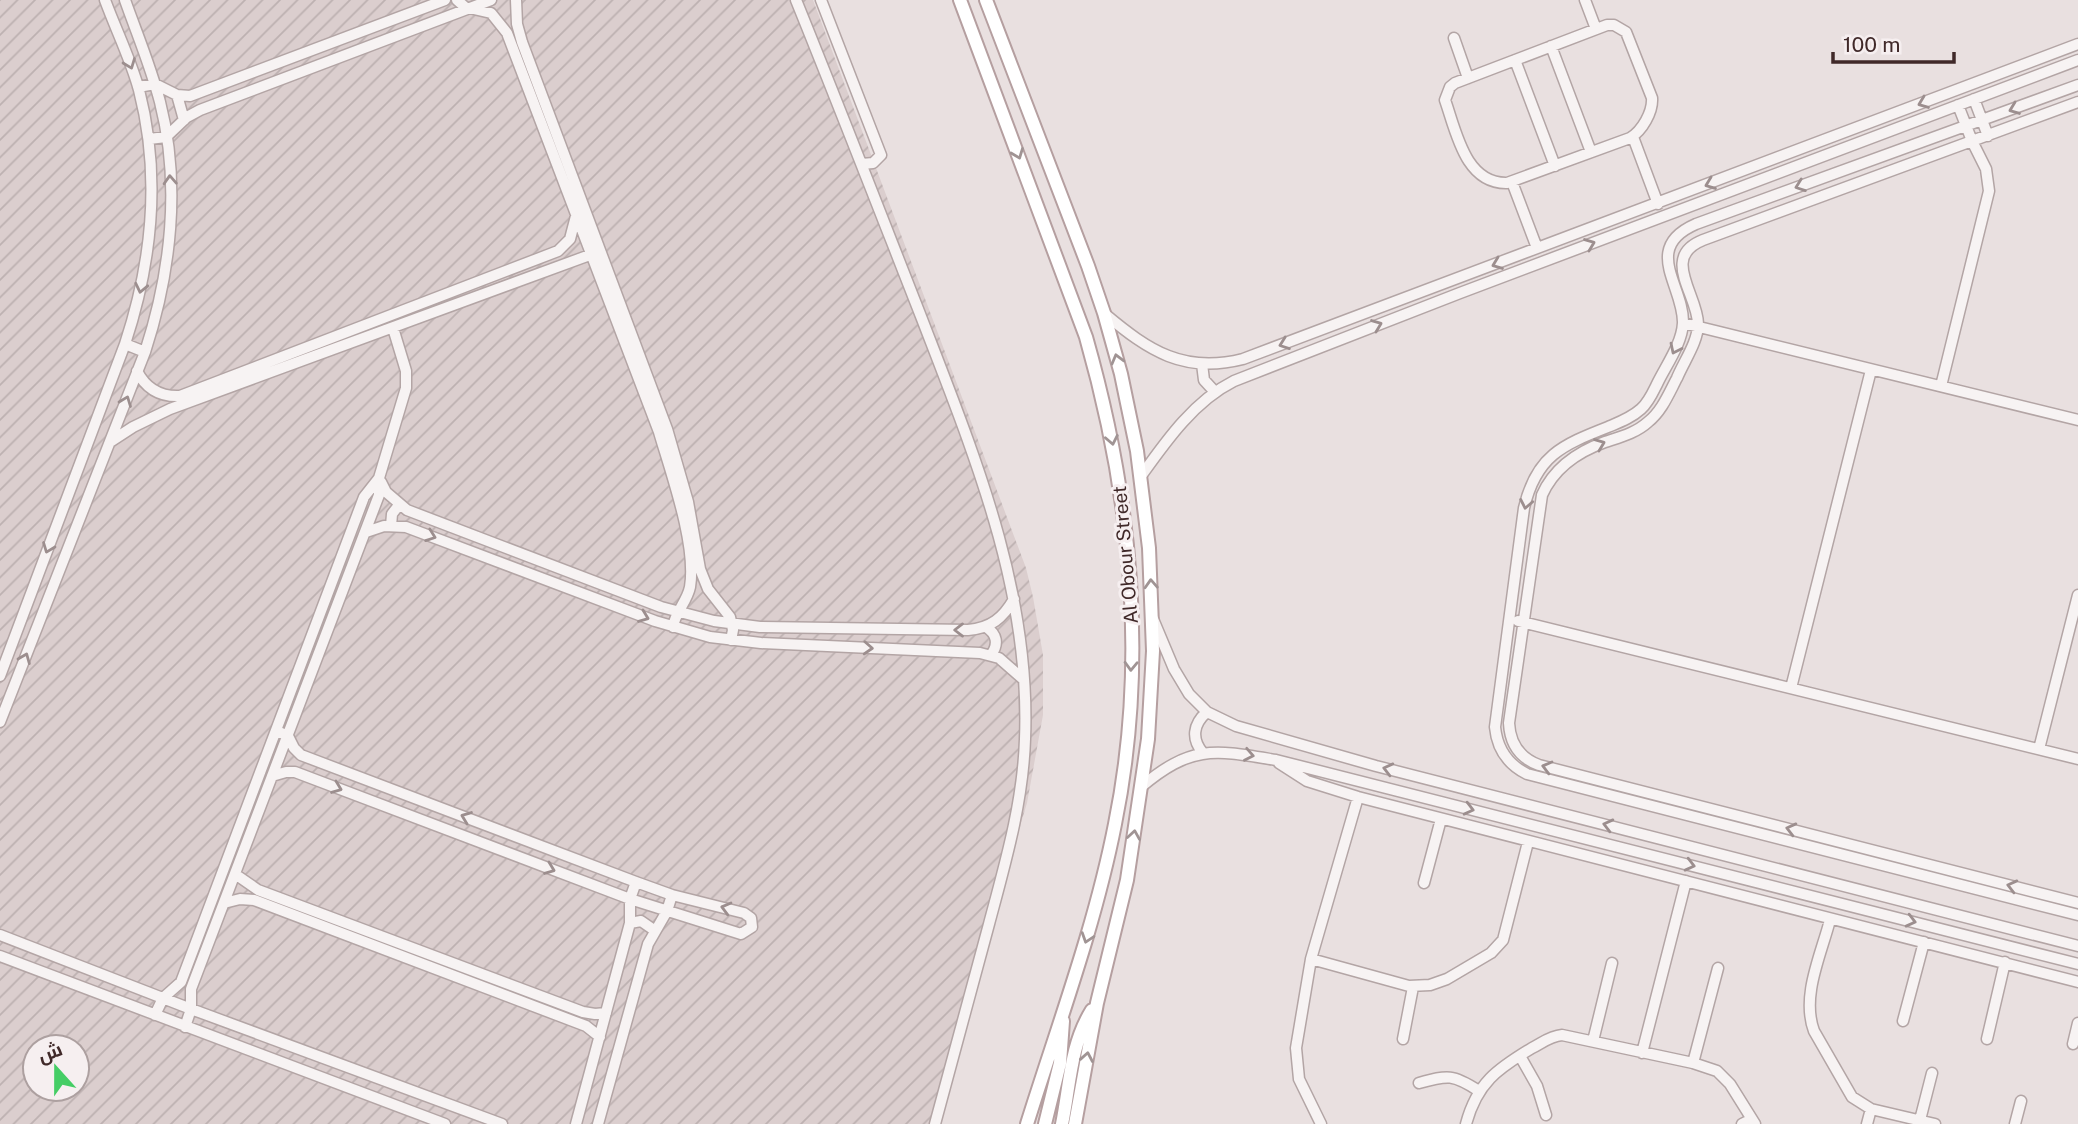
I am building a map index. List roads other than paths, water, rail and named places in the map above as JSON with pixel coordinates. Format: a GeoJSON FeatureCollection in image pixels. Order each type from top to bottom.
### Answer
{"type":"FeatureCollection","features":[{"type":"Feature","properties":{"kind":"main road","name":"Al Obour Street"},"geometry":{"type":"LineString","coordinates":[[960,0],[1075,302],[1100,386],[1125,519],[1131,599],[1130,700],[1115,823],[1096,907],[1027,1124]]}},
{"type":"Feature","properties":{"kind":"main road","name":"Al Obour Street"},"geometry":{"type":"LineString","coordinates":[[986,0],[1104,313],[1130,412],[1149,548],[1151,698],[1141,788],[1121,914],[1097,1003],[1075,1124]]}},
{"type":"Feature","properties":{"kind":"main road"},"geometry":{"type":"LineString","coordinates":[[1096,907],[1121,914]]}},
{"type":"Feature","properties":{"kind":"main road"},"geometry":{"type":"LineString","coordinates":[[1062,1124],[1077,1041],[1085,1021],[1097,1003]]}},
{"type":"Feature","properties":{"kind":"main road"},"geometry":{"type":"LineString","coordinates":[[1045,1124],[1061,1052],[1062,1011]]}},
{"type":"Feature","properties":{"kind":"street"},"geometry":{"type":"LineString","coordinates":[[0,722],[5,696],[53,587],[145,352],[158,308],[167,260],[171,215],[166,136],[155,84],[125,0]]}},
{"type":"Feature","properties":{"kind":"street"},"geometry":{"type":"LineString","coordinates":[[138,87],[155,84],[177,95],[190,96],[445,0]]}},
{"type":"Feature","properties":{"kind":"street"},"geometry":{"type":"LineString","coordinates":[[457,0],[470,8],[491,13],[521,52],[678,465],[688,502],[698,563],[704,581],[732,624],[731,640]]}},
{"type":"Feature","properties":{"kind":"street"},"geometry":{"type":"LineString","coordinates":[[149,139],[166,136],[196,112],[223,101],[491,0]]}},
{"type":"Feature","properties":{"kind":"street"},"geometry":{"type":"LineString","coordinates":[[516,0],[521,52],[576,215],[596,253]]}},
{"type":"Feature","properties":{"kind":"street"},"geometry":{"type":"LineString","coordinates":[[796,0],[947,385],[990,505],[1005,555],[1014,599],[1023,679],[1025,740],[1016,813],[935,1124]]}},
{"type":"Feature","properties":{"kind":"street"},"geometry":{"type":"LineString","coordinates":[[821,0],[881,155],[873,163],[862,164]]}},
{"type":"Feature","properties":{"kind":"street"},"geometry":{"type":"LineString","coordinates":[[1585,0],[1596,29]]}},
{"type":"Feature","properties":{"kind":"street"},"geometry":{"type":"LineString","coordinates":[[0,676],[125,344],[147,258],[151,214],[149,139],[138,87],[109,1]]}},
{"type":"Feature","properties":{"kind":"street"},"geometry":{"type":"LineString","coordinates":[[501,23],[516,15]]}},
{"type":"Feature","properties":{"kind":"street"},"geometry":{"type":"LineString","coordinates":[[1614,25],[1626,32],[1651,92],[1651,109],[1633,136],[1502,184],[1471,166],[1445,100],[1450,88],[1468,78],[1596,29],[1614,25]]}},
{"type":"Feature","properties":{"kind":"street"},"geometry":{"type":"LineString","coordinates":[[1454,38],[1468,78]]}},
{"type":"Feature","properties":{"kind":"street"},"geometry":{"type":"LineString","coordinates":[[1104,313],[1153,350],[1172,358],[1202,364],[1226,363],[1252,356],[2078,44]]}},
{"type":"Feature","properties":{"kind":"street"},"geometry":{"type":"LineString","coordinates":[[1551,46],[1591,152]]}},
{"type":"Feature","properties":{"kind":"street"},"geometry":{"type":"LineString","coordinates":[[284,60],[289,76]]}},
{"type":"Feature","properties":{"kind":"street"},"geometry":{"type":"LineString","coordinates":[[1516,60],[1555,166]]}},
{"type":"Feature","properties":{"kind":"street"},"geometry":{"type":"LineString","coordinates":[[1140,476],[1172,434],[1215,392],[1234,381],[2078,60]]}},
{"type":"Feature","properties":{"kind":"street"},"geometry":{"type":"LineString","coordinates":[[218,85],[223,101]]}},
{"type":"Feature","properties":{"kind":"street"},"geometry":{"type":"LineString","coordinates":[[2078,85],[1684,230],[1671,246],[1667,262],[1683,323],[1680,337],[1650,399],[1640,410],[1621,422],[1563,446],[1547,459],[1535,475],[1524,508],[1496,720],[1499,747],[1506,758],[1521,771],[2078,915]]}},
{"type":"Feature","properties":{"kind":"street"},"geometry":{"type":"LineString","coordinates":[[1941,386],[1989,191],[1986,169],[1946,93]]}},
{"type":"Feature","properties":{"kind":"street"},"geometry":{"type":"LineString","coordinates":[[177,95],[184,120]]}},
{"type":"Feature","properties":{"kind":"street"},"geometry":{"type":"LineString","coordinates":[[1974,99],[1988,136]]}},
{"type":"Feature","properties":{"kind":"street"},"geometry":{"type":"LineString","coordinates":[[2078,102],[1695,244],[1686,254],[1682,268],[1698,326],[1695,340],[1668,396],[1655,416],[1634,432],[1577,454],[1562,466],[1545,489],[1538,514],[1509,716],[1510,737],[1517,750],[1527,759],[1578,775],[2078,903]]}},
{"type":"Feature","properties":{"kind":"street"},"geometry":{"type":"LineString","coordinates":[[850,134],[872,132]]}},
{"type":"Feature","properties":{"kind":"street"},"geometry":{"type":"LineString","coordinates":[[1633,136],[1658,204]]}},
{"type":"Feature","properties":{"kind":"street"},"geometry":{"type":"LineString","coordinates":[[1512,182],[1537,248]]}},
{"type":"Feature","properties":{"kind":"street"},"geometry":{"type":"LineString","coordinates":[[151,214],[171,215]]}},
{"type":"Feature","properties":{"kind":"street"},"geometry":{"type":"LineString","coordinates":[[110,442],[145,420],[198,394],[335,336],[558,251],[570,239],[576,215]]}},
{"type":"Feature","properties":{"kind":"street"},"geometry":{"type":"LineString","coordinates":[[137,371],[147,386],[163,395],[198,394],[339,348],[596,253]]}},
{"type":"Feature","properties":{"kind":"street"},"geometry":{"type":"LineString","coordinates":[[147,258],[167,260]]}},
{"type":"Feature","properties":{"kind":"street"},"geometry":{"type":"LineString","coordinates":[[1683,323],[2078,420]]}},
{"type":"Feature","properties":{"kind":"street"},"geometry":{"type":"LineString","coordinates":[[186,1027],[191,1009],[191,989],[379,495],[379,478],[406,388],[406,371],[393,328]]}},
{"type":"Feature","properties":{"kind":"street"},"geometry":{"type":"LineString","coordinates":[[335,336],[339,348]]}},
{"type":"Feature","properties":{"kind":"street"},"geometry":{"type":"LineString","coordinates":[[125,344],[145,352]]}},
{"type":"Feature","properties":{"kind":"street"},"geometry":{"type":"LineString","coordinates":[[1202,364],[1204,380],[1215,392]]}},
{"type":"Feature","properties":{"kind":"street"},"geometry":{"type":"LineString","coordinates":[[1791,688],[1871,370]]}},
{"type":"Feature","properties":{"kind":"street"},"geometry":{"type":"LineString","coordinates":[[644,379],[687,541],[690,580],[687,597],[673,627]]}},
{"type":"Feature","properties":{"kind":"street"},"geometry":{"type":"LineString","coordinates":[[379,478],[386,492],[407,510],[607,588],[679,612],[732,624],[760,627],[968,630],[986,627],[1003,615],[1014,599]]}},
{"type":"Feature","properties":{"kind":"street"},"geometry":{"type":"LineString","coordinates":[[155,1015],[163,998],[181,982],[364,497],[379,478]]}},
{"type":"Feature","properties":{"kind":"street"},"geometry":{"type":"LineString","coordinates":[[391,526],[392,514],[399,505]]}},
{"type":"Feature","properties":{"kind":"street"},"geometry":{"type":"LineString","coordinates":[[58,522],[76,530]]}},
{"type":"Feature","properties":{"kind":"street"},"geometry":{"type":"LineString","coordinates":[[366,532],[391,526],[406,527],[673,627],[731,640],[991,655],[1007,663],[1023,679]]}},
{"type":"Feature","properties":{"kind":"street"},"geometry":{"type":"LineString","coordinates":[[489,557],[495,543]]}},
{"type":"Feature","properties":{"kind":"street"},"geometry":{"type":"LineString","coordinates":[[544,578],[549,565]]}},
{"type":"Feature","properties":{"kind":"street"},"geometry":{"type":"LineString","coordinates":[[36,580],[53,587]]}},
{"type":"Feature","properties":{"kind":"street"},"geometry":{"type":"LineString","coordinates":[[690,580],[704,581]]}},
{"type":"Feature","properties":{"kind":"street"},"geometry":{"type":"LineString","coordinates":[[602,601],[607,588]]}},
{"type":"Feature","properties":{"kind":"street"},"geometry":{"type":"LineString","coordinates":[[2039,749],[2078,595]]}},
{"type":"Feature","properties":{"kind":"street"},"geometry":{"type":"LineString","coordinates":[[1152,617],[1181,682],[1207,712],[1236,726],[1376,766],[2078,946]]}},
{"type":"Feature","properties":{"kind":"street"},"geometry":{"type":"LineString","coordinates":[[1510,620],[2078,759]]}},
{"type":"Feature","properties":{"kind":"street"},"geometry":{"type":"LineString","coordinates":[[986,627],[992,631],[997,641],[991,655]]}},
{"type":"Feature","properties":{"kind":"street"},"geometry":{"type":"LineString","coordinates":[[1203,754],[1196,741],[1195,732],[1200,718],[1207,712]]}},
{"type":"Feature","properties":{"kind":"street"},"geometry":{"type":"LineString","coordinates":[[272,776],[295,772],[630,899],[741,934],[752,927],[751,918],[744,913],[672,895],[301,755],[288,736],[277,731]]}},
{"type":"Feature","properties":{"kind":"street"},"geometry":{"type":"LineString","coordinates":[[1141,788],[1172,765],[1203,754],[1230,752],[1276,761],[2078,964]]}},
{"type":"Feature","properties":{"kind":"street"},"geometry":{"type":"LineString","coordinates":[[295,772],[294,764],[301,755]]}},
{"type":"Feature","properties":{"kind":"street"},"geometry":{"type":"LineString","coordinates":[[1276,761],[1307,781],[1358,797],[2078,982]]}},
{"type":"Feature","properties":{"kind":"street"},"geometry":{"type":"LineString","coordinates":[[1575,786],[1578,775]]}},
{"type":"Feature","properties":{"kind":"street"},"geometry":{"type":"LineString","coordinates":[[1321,1124],[1301,1086],[1296,1065],[1296,1048],[1311,959],[1358,797]]}},
{"type":"Feature","properties":{"kind":"street"},"geometry":{"type":"LineString","coordinates":[[1424,884],[1441,819]]}},
{"type":"Feature","properties":{"kind":"street"},"geometry":{"type":"LineString","coordinates":[[1828,852],[1831,839]]}},
{"type":"Feature","properties":{"kind":"street"},"geometry":{"type":"LineString","coordinates":[[1311,959],[1413,987],[1447,979],[1492,953],[1500,945],[1507,930],[1528,842]]}},
{"type":"Feature","properties":{"kind":"street"},"geometry":{"type":"LineString","coordinates":[[235,874],[250,886],[447,961],[589,1013],[606,1013]]}},
{"type":"Feature","properties":{"kind":"street"},"geometry":{"type":"LineString","coordinates":[[1642,1053],[1686,881]]}},
{"type":"Feature","properties":{"kind":"street"},"geometry":{"type":"LineString","coordinates":[[636,882],[630,899],[631,923],[578,1119],[598,1122],[648,944],[667,911],[672,895]]}},
{"type":"Feature","properties":{"kind":"street"},"geometry":{"type":"LineString","coordinates":[[245,899],[250,886]]}},
{"type":"Feature","properties":{"kind":"street"},"geometry":{"type":"LineString","coordinates":[[224,902],[254,900],[586,1026],[600,1037]]}},
{"type":"Feature","properties":{"kind":"street"},"geometry":{"type":"LineString","coordinates":[[1830,920],[1809,998],[1810,1021],[1846,1091],[1871,1109],[1935,1124]]}},
{"type":"Feature","properties":{"kind":"street"},"geometry":{"type":"LineString","coordinates":[[631,923],[641,922],[654,930]]}},
{"type":"Feature","properties":{"kind":"street"},"geometry":{"type":"LineString","coordinates":[[0,935],[502,1124]]}},
{"type":"Feature","properties":{"kind":"street"},"geometry":{"type":"LineString","coordinates":[[1975,955],[1980,939]]}},
{"type":"Feature","properties":{"kind":"street"},"geometry":{"type":"LineString","coordinates":[[1903,1021],[1924,942]]}},
{"type":"Feature","properties":{"kind":"street"},"geometry":{"type":"LineString","coordinates":[[38,971],[45,952]]}},
{"type":"Feature","properties":{"kind":"street"},"geometry":{"type":"LineString","coordinates":[[0,956],[444,1124]]}},
{"type":"Feature","properties":{"kind":"street"},"geometry":{"type":"LineString","coordinates":[[443,972],[447,961]]}},
{"type":"Feature","properties":{"kind":"street"},"geometry":{"type":"LineString","coordinates":[[1987,1039],[2005,962]]}},
{"type":"Feature","properties":{"kind":"street"},"geometry":{"type":"LineString","coordinates":[[1593,1041],[1612,963]]}},
{"type":"Feature","properties":{"kind":"street"},"geometry":{"type":"LineString","coordinates":[[1693,1063],[1718,968]]}},
{"type":"Feature","properties":{"kind":"street"},"geometry":{"type":"LineString","coordinates":[[181,982],[184,988],[191,989]]}},
{"type":"Feature","properties":{"kind":"street"},"geometry":{"type":"LineString","coordinates":[[1402,1039],[1413,987]]}},
{"type":"Feature","properties":{"kind":"street"},"geometry":{"type":"LineString","coordinates":[[586,1026],[590,1020],[589,1013]]}},
{"type":"Feature","properties":{"kind":"street"},"geometry":{"type":"LineString","coordinates":[[2073,1044],[2078,1023]]}},
{"type":"Feature","properties":{"kind":"street"},"geometry":{"type":"LineString","coordinates":[[256,1053],[262,1035]]}},
{"type":"Feature","properties":{"kind":"street"},"geometry":{"type":"LineString","coordinates":[[1466,1124],[1479,1091],[1501,1068],[1556,1036],[1593,1041],[1710,1068],[1724,1077],[1750,1122]]}},
{"type":"Feature","properties":{"kind":"street"},"geometry":{"type":"LineString","coordinates":[[304,1071],[310,1053]]}},
{"type":"Feature","properties":{"kind":"street"},"geometry":{"type":"LineString","coordinates":[[1520,1056],[1537,1086],[1546,1115]]}},
{"type":"Feature","properties":{"kind":"street"},"geometry":{"type":"LineString","coordinates":[[1920,1120],[1932,1073]]}},
{"type":"Feature","properties":{"kind":"street"},"geometry":{"type":"LineString","coordinates":[[1419,1083],[1451,1076],[1479,1091]]}},
{"type":"Feature","properties":{"kind":"street"},"geometry":{"type":"LineString","coordinates":[[2015,1124],[2021,1101]]}},
{"type":"Feature","properties":{"kind":"street"},"geometry":{"type":"LineString","coordinates":[[1867,1124],[1871,1109]]}}]}
